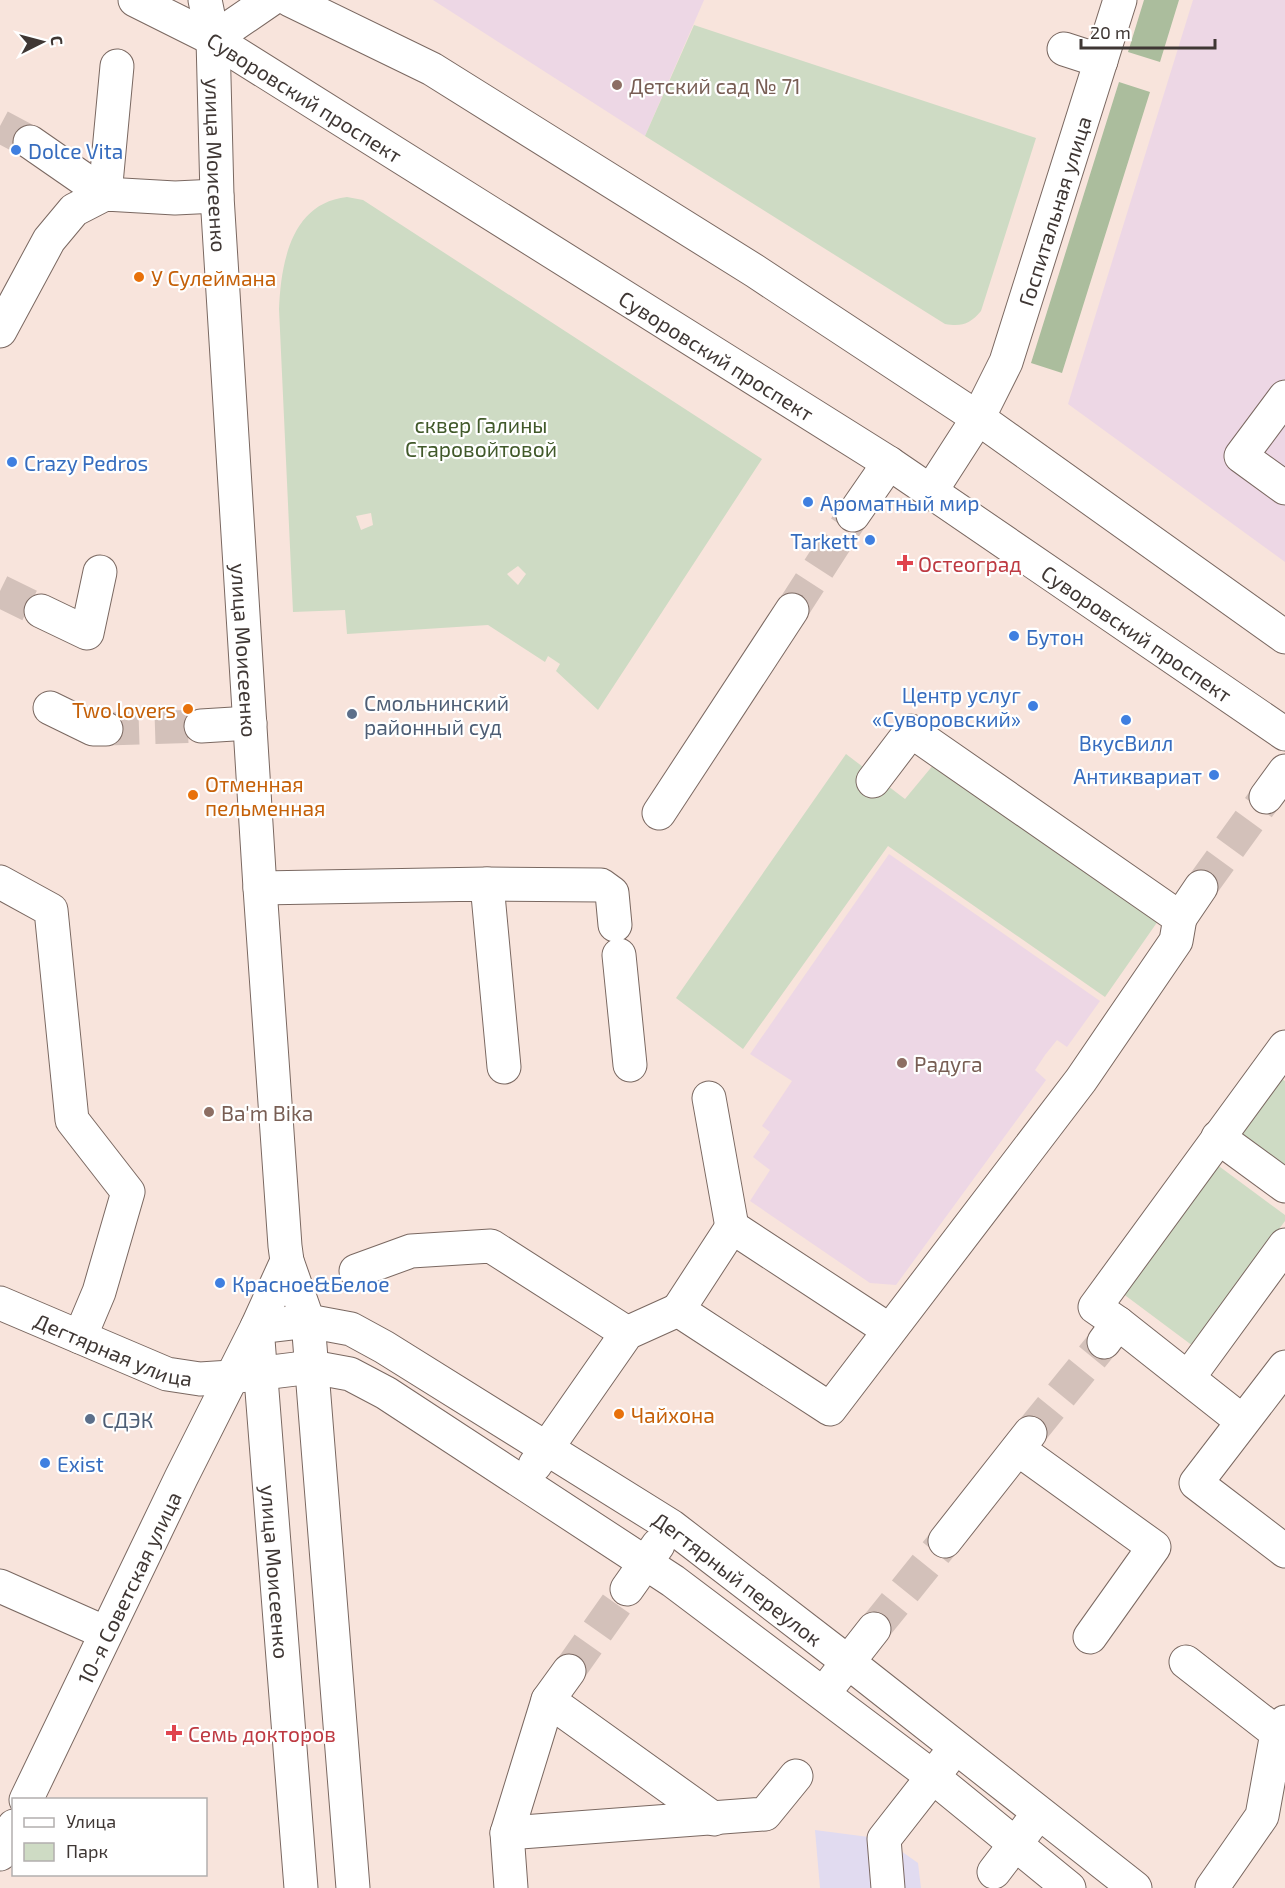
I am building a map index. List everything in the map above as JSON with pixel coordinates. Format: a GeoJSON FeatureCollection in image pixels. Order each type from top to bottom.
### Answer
{"type":"FeatureCollection","features":[{"type":"Feature","properties":{"kind":"street","name":"Суворовский проспект"},"geometry":{"type":"LineString","coordinates":[[135,0],[213,39],[889,463],[1285,734]]}},
{"type":"Feature","properties":{"kind":"street","name":"улица Моисеенко"},"geometry":{"type":"LineString","coordinates":[[205,0],[213,39],[217,196],[260,888],[287,1262],[308,1321],[352,1888]]}},
{"type":"Feature","properties":{"kind":"street"},"geometry":{"type":"LineString","coordinates":[[213,39],[270,0]]}},
{"type":"Feature","properties":{"kind":"street"},"geometry":{"type":"LineString","coordinates":[[290,0],[432,69],[755,271],[978,418],[1285,637]]}},
{"type":"Feature","properties":{"kind":"street","name":"Госпитальная улица"},"geometry":{"type":"LineString","coordinates":[[930,491],[978,418],[1006,362],[1120,0]]}},
{"type":"Feature","properties":{"kind":"street"},"geometry":{"type":"LineString","coordinates":[[1064,49],[1101,61]]}},
{"type":"Feature","properties":{"kind":"street"},"geometry":{"type":"LineString","coordinates":[[105,194],[117,66]]}},
{"type":"Feature","properties":{"kind":"street"},"geometry":{"type":"LineString","coordinates":[[30,142],[105,194]]}},
{"type":"Feature","properties":{"kind":"street"},"geometry":{"type":"LineString","coordinates":[[0,331],[49,240],[74,210],[105,194],[175,198],[217,196]]}},
{"type":"Feature","properties":{"kind":"street"},"geometry":{"type":"LineString","coordinates":[[1285,397],[1241,456],[1285,488]]}},
{"type":"Feature","properties":{"kind":"street"},"geometry":{"type":"LineString","coordinates":[[853,515],[889,463]]}},
{"type":"Feature","properties":{"kind":"street"},"geometry":{"type":"LineString","coordinates":[[41,611],[87,633],[100,572]]}},
{"type":"Feature","properties":{"kind":"street"},"geometry":{"type":"LineString","coordinates":[[659,813],[792,610]]}},
{"type":"Feature","properties":{"kind":"street"},"geometry":{"type":"LineString","coordinates":[[50,708],[93,729],[106,729]]}},
{"type":"Feature","properties":{"kind":"street"},"geometry":{"type":"LineString","coordinates":[[201,726],[250,723]]}},
{"type":"Feature","properties":{"kind":"street"},"geometry":{"type":"LineString","coordinates":[[873,781],[911,731],[1180,918]]}},
{"type":"Feature","properties":{"kind":"street"},"geometry":{"type":"LineString","coordinates":[[1266,797],[1285,771]]}},
{"type":"Feature","properties":{"kind":"street"},"geometry":{"type":"LineString","coordinates":[[0,882],[51,910],[72,1120],[128,1192],[99,1292],[80,1337]]}},
{"type":"Feature","properties":{"kind":"street"},"geometry":{"type":"LineString","coordinates":[[260,888],[487,884],[601,885],[612,893],[630,1065]]}},
{"type":"Feature","properties":{"kind":"street"},"geometry":{"type":"LineString","coordinates":[[487,884],[504,1067]]}},
{"type":"Feature","properties":{"kind":"street"},"geometry":{"type":"LineString","coordinates":[[678,1310],[830,1409],[1081,1080],[1176,941],[1180,918],[1201,887]]}},
{"type":"Feature","properties":{"kind":"street"},"geometry":{"type":"LineString","coordinates":[[1242,1421],[1188,1378],[1111,1332],[1095,1307],[1285,1047]]}},
{"type":"Feature","properties":{"kind":"street"},"geometry":{"type":"LineString","coordinates":[[524,1481],[627,1333],[678,1310],[732,1227],[709,1098]]}},
{"type":"Feature","properties":{"kind":"street"},"geometry":{"type":"LineString","coordinates":[[1218,1137],[1285,1186]]}},
{"type":"Feature","properties":{"kind":"street"},"geometry":{"type":"LineString","coordinates":[[732,1227],[890,1330]]}},
{"type":"Feature","properties":{"kind":"street"},"geometry":{"type":"LineString","coordinates":[[1188,1378],[1285,1245]]}},
{"type":"Feature","properties":{"kind":"street"},"geometry":{"type":"LineString","coordinates":[[356,1271],[411,1251],[491,1246],[627,1333]]}},
{"type":"Feature","properties":{"kind":"street","name":"улица Моисеенко"},"geometry":{"type":"LineString","coordinates":[[257,1327],[287,1262]]}},
{"type":"Feature","properties":{"kind":"street","name":"Дегтярная улица"},"geometry":{"type":"LineString","coordinates":[[0,1303],[168,1374],[200,1379],[246,1376],[312,1367]]}},
{"type":"Feature","properties":{"kind":"street"},"geometry":{"type":"LineString","coordinates":[[246,1376],[257,1327],[308,1321]]}},
{"type":"Feature","properties":{"kind":"street","name":"Дегтярный переулок"},"geometry":{"type":"LineString","coordinates":[[308,1321],[351,1329],[384,1347],[671,1526],[705,1535],[849,1662],[1135,1888]]}},
{"type":"Feature","properties":{"kind":"street","name":"Дегтярный переулок"},"geometry":{"type":"LineString","coordinates":[[312,1367],[350,1374],[386,1393],[647,1562],[933,1777],[1069,1888]]}},
{"type":"Feature","properties":{"kind":"street"},"geometry":{"type":"LineString","coordinates":[[1285,1367],[1196,1483],[1285,1551]]}},
{"type":"Feature","properties":{"kind":"street","name":"улица Моисеенко"},"geometry":{"type":"LineString","coordinates":[[246,1376],[301,1888]]}},
{"type":"Feature","properties":{"kind":"street","name":"10-я Советская улица"},"geometry":{"type":"LineString","coordinates":[[27,1798],[106,1633],[246,1376]]}},
{"type":"Feature","properties":{"kind":"street"},"geometry":{"type":"LineString","coordinates":[[945,1541],[1024,1441],[1154,1547],[1090,1637]]}},
{"type":"Feature","properties":{"kind":"street"},"geometry":{"type":"LineString","coordinates":[[627,1589],[671,1526]]}},
{"type":"Feature","properties":{"kind":"street"},"geometry":{"type":"LineString","coordinates":[[673,1581],[705,1535]]}},
{"type":"Feature","properties":{"kind":"street"},"geometry":{"type":"LineString","coordinates":[[0,1586],[106,1633]]}},
{"type":"Feature","properties":{"kind":"street"},"geometry":{"type":"LineString","coordinates":[[824,1693],[874,1629]]}},
{"type":"Feature","properties":{"kind":"street"},"geometry":{"type":"LineString","coordinates":[[1186,1662],[1281,1728],[1262,1816],[1212,1888]]}},
{"type":"Feature","properties":{"kind":"street"},"geometry":{"type":"LineString","coordinates":[[512,1888],[507,1833],[548,1700],[569,1671]]}},
{"type":"Feature","properties":{"kind":"street"},"geometry":{"type":"LineString","coordinates":[[548,1700],[714,1819]]}},
{"type":"Feature","properties":{"kind":"street"},"geometry":{"type":"LineString","coordinates":[[888,1888],[884,1839],[956,1747]]}},
{"type":"Feature","properties":{"kind":"street"},"geometry":{"type":"LineString","coordinates":[[507,1833],[765,1814],[796,1776]]}},
{"type":"Feature","properties":{"kind":"street"},"geometry":{"type":"LineString","coordinates":[[994,1872],[1039,1812]]}},
{"type":"Feature","properties":{"kind":"street"},"geometry":{"type":"LineString","coordinates":[[0,1854],[12,1830]]}},
{"type":"Feature","properties":{"kind":"shaded area","name":"Детский сад № 71"},"geometry":{"type":"Polygon","coordinates":[[[433,0],[704,0],[645,136],[433,0]]]}},
{"type":"Feature","properties":{"kind":"shaded area"},"geometry":{"type":"Polygon","coordinates":[[[1193,0],[1285,0],[1285,562],[1068,404],[1193,0]]]}},
{"type":"Feature","properties":{"kind":"shaded area","name":"Радуга"},"geometry":{"type":"Polygon","coordinates":[[[889,854],[1100,1001],[1067,1047],[1057,1040],[1045,1055],[1035,1070],[1046,1080],[896,1285],[870,1283],[750,1201],[770,1170],[753,1157],[770,1132],[762,1126],[792,1081],[750,1054],[889,854]]]}},
{"type":"Feature","properties":{"kind":"shaded area"},"geometry":{"type":"Polygon","coordinates":[[[815,1830],[884,1839],[918,1863],[921,1888],[820,1888],[815,1830]]]}},
{"type":"Feature","properties":{"kind":"green space"},"geometry":{"type":"Polygon","coordinates":[[[1144,0],[1179,0],[1160,62],[1128,52],[1144,0]]]}},
{"type":"Feature","properties":{"kind":"green space"},"geometry":{"type":"Polygon","coordinates":[[[694,25],[1036,138],[981,311],[977,315],[965,324],[945,324],[645,136],[694,25]]]}},
{"type":"Feature","properties":{"kind":"green space"},"geometry":{"type":"Polygon","coordinates":[[[1119,82],[1150,92],[1062,373],[1031,363],[1119,82]]]}},
{"type":"Feature","properties":{"kind":"green space","name":"сквер Галины Старовойтовой"},"geometry":{"type":"Polygon","coordinates":[[[347,197],[363,200],[762,459],[598,710],[556,671],[560,664],[548,656],[545,662],[488,625],[347,634],[345,610],[293,612],[280,291],[287,255],[301,223],[313,211],[328,202],[347,197]],[[371,513],[356,516],[361,530],[373,525],[371,513]],[[518,566],[507,574],[518,585],[526,574],[518,566]]]}},
{"type":"Feature","properties":{"kind":"green space"},"geometry":{"type":"Polygon","coordinates":[[[846,754],[905,799],[934,764],[1158,921],[1105,997],[888,846],[743,1049],[676,998],[846,754]]]}},
{"type":"Feature","properties":{"kind":"green space"},"geometry":{"type":"Polygon","coordinates":[[[1277,1076],[1285,1081],[1285,1170],[1234,1136],[1277,1076]]]}},
{"type":"Feature","properties":{"kind":"green space"},"geometry":{"type":"Polygon","coordinates":[[[1216,1164],[1285,1215],[1285,1221],[1193,1346],[1122,1293],[1216,1164]]]}},
{"type":"Feature","properties":{"kind":"tunnel"},"geometry":{"type":"LineString","coordinates":[[0,126],[30,142]]}},
{"type":"Feature","properties":{"kind":"tunnel"},"geometry":{"type":"LineString","coordinates":[[792,610],[853,515]]}},
{"type":"Feature","properties":{"kind":"tunnel"},"geometry":{"type":"LineString","coordinates":[[0,591],[41,611]]}},
{"type":"Feature","properties":{"kind":"tunnel"},"geometry":{"type":"LineString","coordinates":[[106,729],[201,726]]}},
{"type":"Feature","properties":{"kind":"tunnel"},"geometry":{"type":"LineString","coordinates":[[1201,887],[1266,797]]}},
{"type":"Feature","properties":{"kind":"tunnel"},"geometry":{"type":"LineString","coordinates":[[1030,1433],[1104,1342]]}},
{"type":"Feature","properties":{"kind":"tunnel"},"geometry":{"type":"LineString","coordinates":[[874,1629],[945,1541]]}},
{"type":"Feature","properties":{"kind":"tunnel"},"geometry":{"type":"LineString","coordinates":[[569,1671],[627,1589]]}},
{"type":"Feature","properties":{"kind":"place","name":"Детский сад № 71"},"geometry":{"type":"Point","coordinates":[617,85]}},
{"type":"Feature","properties":{"kind":"place","name":"Dolce Vita"},"geometry":{"type":"Point","coordinates":[16,150]}},
{"type":"Feature","properties":{"kind":"place","name":"У Сулеймана"},"geometry":{"type":"Point","coordinates":[139,277]}},
{"type":"Feature","properties":{"kind":"place","name":"Crazy Pedros"},"geometry":{"type":"Point","coordinates":[12,462]}},
{"type":"Feature","properties":{"kind":"place","name":"Ароматный мир"},"geometry":{"type":"Point","coordinates":[808,502]}},
{"type":"Feature","properties":{"kind":"place","name":"Tarkett"},"geometry":{"type":"Point","coordinates":[870,540]}},
{"type":"Feature","properties":{"kind":"place","name":"Остеоград"},"geometry":{"type":"Point","coordinates":[905,563]}},
{"type":"Feature","properties":{"kind":"place","name":"Бутон"},"geometry":{"type":"Point","coordinates":[1014,636]}},
{"type":"Feature","properties":{"kind":"place","name":"Центр услуг «Суворовский»"},"geometry":{"type":"Point","coordinates":[1033,706]}},
{"type":"Feature","properties":{"kind":"place","name":"Two lovers"},"geometry":{"type":"Point","coordinates":[188,709]}},
{"type":"Feature","properties":{"kind":"place","name":"Смольнинский районный суд"},"geometry":{"type":"Point","coordinates":[352,714]}},
{"type":"Feature","properties":{"kind":"place","name":"ВкусВилл"},"geometry":{"type":"Point","coordinates":[1126,720]}},
{"type":"Feature","properties":{"kind":"place","name":"Антиквариат"},"geometry":{"type":"Point","coordinates":[1214,775]}},
{"type":"Feature","properties":{"kind":"place","name":"Отменная пельменная"},"geometry":{"type":"Point","coordinates":[193,795]}},
{"type":"Feature","properties":{"kind":"place","name":"Радуга"},"geometry":{"type":"Point","coordinates":[902,1063]}},
{"type":"Feature","properties":{"kind":"place","name":"Ba'm Bika"},"geometry":{"type":"Point","coordinates":[209,1112]}},
{"type":"Feature","properties":{"kind":"place","name":"Красное&Белое"},"geometry":{"type":"Point","coordinates":[220,1283]}},
{"type":"Feature","properties":{"kind":"place","name":"Чайхона"},"geometry":{"type":"Point","coordinates":[619,1414]}},
{"type":"Feature","properties":{"kind":"place","name":"СДЭК"},"geometry":{"type":"Point","coordinates":[90,1419]}},
{"type":"Feature","properties":{"kind":"place","name":"Exist"},"geometry":{"type":"Point","coordinates":[45,1463]}},
{"type":"Feature","properties":{"kind":"place","name":"Семь докторов"},"geometry":{"type":"Point","coordinates":[174,1733]}}]}
